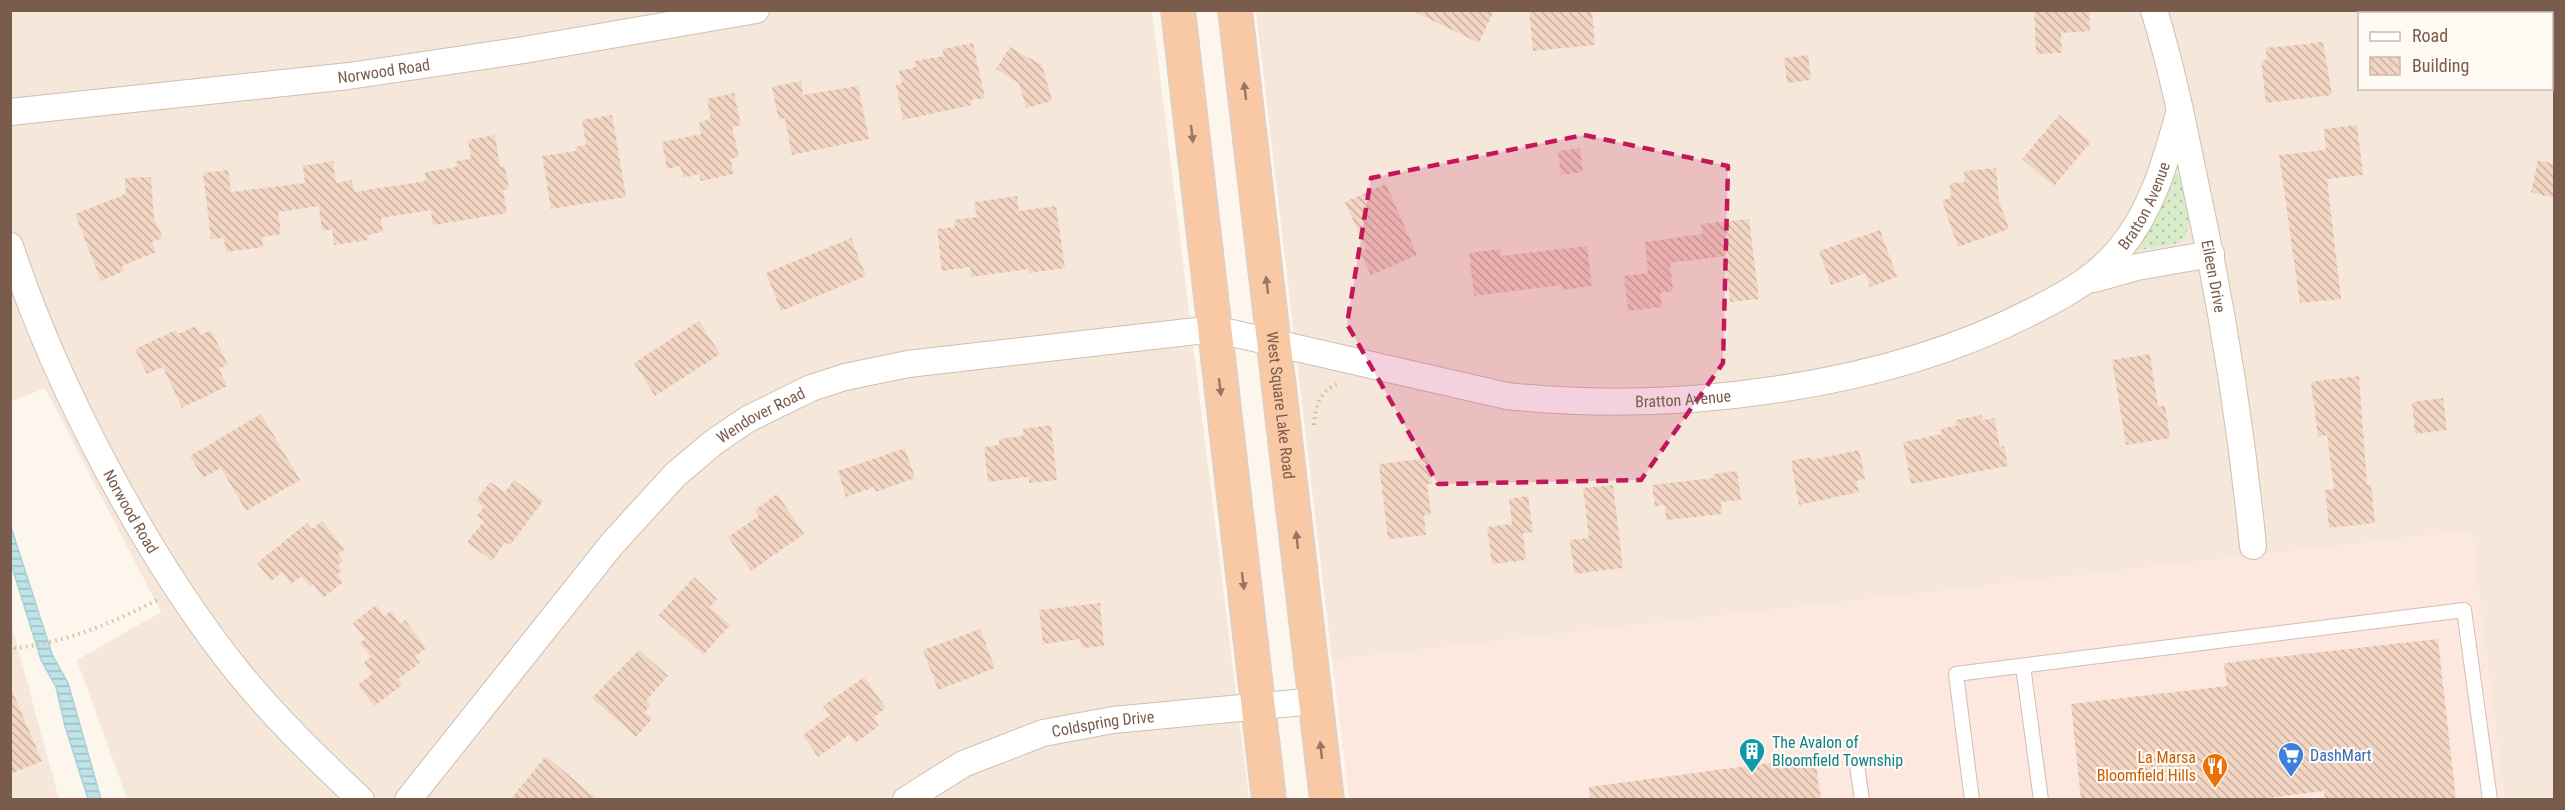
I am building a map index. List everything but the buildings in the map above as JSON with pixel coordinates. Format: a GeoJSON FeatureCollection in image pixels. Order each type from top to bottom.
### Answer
{"type":"FeatureCollection","features":[{"type":"Feature","properties":{"kind":"highway"},"geometry":{"type":"LineString","coordinates":[[1178,10],[1269,800]]}},
{"type":"Feature","properties":{"kind":"highway","name":"West Square Lake Road"},"geometry":{"type":"LineString","coordinates":[[1235,10],[1327,800]]}},
{"type":"Feature","properties":{"kind":"street","name":"Norwood Road"},"geometry":{"type":"LineString","coordinates":[[10,112],[348,76],[535,48],[756,10]]}},
{"type":"Feature","properties":{"kind":"street","name":"Eileen Drive"},"geometry":{"type":"LineString","coordinates":[[2154,10],[2180,110],[2211,254],[2235,389],[2253,546]]}},
{"type":"Feature","properties":{"kind":"street","name":"Bratton Avenue"},"geometry":{"type":"LineString","coordinates":[[1274,343],[1507,396],[1605,402],[1678,398],[1792,386],[1906,361],[1982,335],[2024,316],[2080,284],[2112,258],[2137,225],[2159,179],[2180,110]]}},
{"type":"Feature","properties":{"kind":"street","name":"Norwood Road"},"geometry":{"type":"LineString","coordinates":[[10,246],[40,322],[80,412],[111,473],[179,589],[239,673],[305,747],[361,800]]}},
{"type":"Feature","properties":{"kind":"street","name":"Bratton Avenue"},"geometry":{"type":"LineString","coordinates":[[2080,284],[2137,267],[2211,254]]}},
{"type":"Feature","properties":{"kind":"street","name":"Wendover Road"},"geometry":{"type":"LineString","coordinates":[[408,800],[648,502],[693,459],[748,419],[811,388],[877,369],[1148,335],[1214,329],[1274,343]]}},
{"type":"Feature","properties":{"kind":"street","name":"Coldspring Drive"},"geometry":{"type":"LineString","coordinates":[[906,800],[963,764],[1043,733],[1113,720],[1316,701]]}},
{"type":"Feature","properties":{"kind":"lane"},"geometry":{"type":"LineString","coordinates":[[1972,800],[1956,674],[2464,610],[2490,800]]}},
{"type":"Feature","properties":{"kind":"lane"},"geometry":{"type":"LineString","coordinates":[[2023,666],[2041,800]]}},
{"type":"Feature","properties":{"kind":"lane"},"geometry":{"type":"LineString","coordinates":[[1857,765],[1862,800]]}},
{"type":"Feature","properties":{"kind":"path"},"geometry":{"type":"LineString","coordinates":[[1315,435],[1315,414],[1320,399],[1328,389],[1343,383]]}},
{"type":"Feature","properties":{"kind":"path"},"geometry":{"type":"LineString","coordinates":[[10,643],[15,648],[27,647],[110,624],[179,589]]}},
{"type":"Feature","properties":{"kind":"highlighted area"},"geometry":{"type":"Polygon","coordinates":[[[1584,135],[1728,166],[1723,363],[1641,480],[1438,484],[1347,324],[1371,178],[1584,135]]]}},
{"type":"Feature","properties":{"kind":"shaded area"},"geometry":{"type":"Polygon","coordinates":[[[11,11],[1152,11],[1249,799],[127,799],[77,660],[161,612],[45,388],[11,402],[11,11]]]}},
{"type":"Feature","properties":{"kind":"shaded area"},"geometry":{"type":"Polygon","coordinates":[[[1256,11],[2554,11],[2554,799],[2504,799],[2471,531],[1332,660],[1256,11]]]}},
{"type":"Feature","properties":{"kind":"shaded area"},"geometry":{"type":"Polygon","coordinates":[[[2471,531],[2504,799],[1349,799],[1332,660],[2471,531]]]}},
{"type":"Feature","properties":{"kind":"shaded area"},"geometry":{"type":"Polygon","coordinates":[[[11,623],[59,799],[11,799],[11,623]]]}},
{"type":"Feature","properties":{"kind":"green space"},"geometry":{"type":"Polygon","coordinates":[[[2178,172],[2190,215],[2186,235],[2183,240],[2174,244],[2135,251],[2171,177],[2178,172]]]}},
{"type":"Feature","properties":{"kind":"water"},"geometry":{"type":"Polygon","coordinates":[[[10,524],[52,654],[68,683],[101,799],[88,799],[65,726],[56,687],[41,660],[11,564],[10,524]]]}},
{"type":"Feature","properties":{"kind":"place","name":"The Avalon of Bloomfield Township"},"geometry":{"type":"Point","coordinates":[1752,774]}},
{"type":"Feature","properties":{"kind":"place","name":"DashMart"},"geometry":{"type":"Point","coordinates":[2291,778]}},
{"type":"Feature","properties":{"kind":"place","name":"La Marsa Bloomfield Hills"},"geometry":{"type":"Point","coordinates":[2215,789]}}]}
